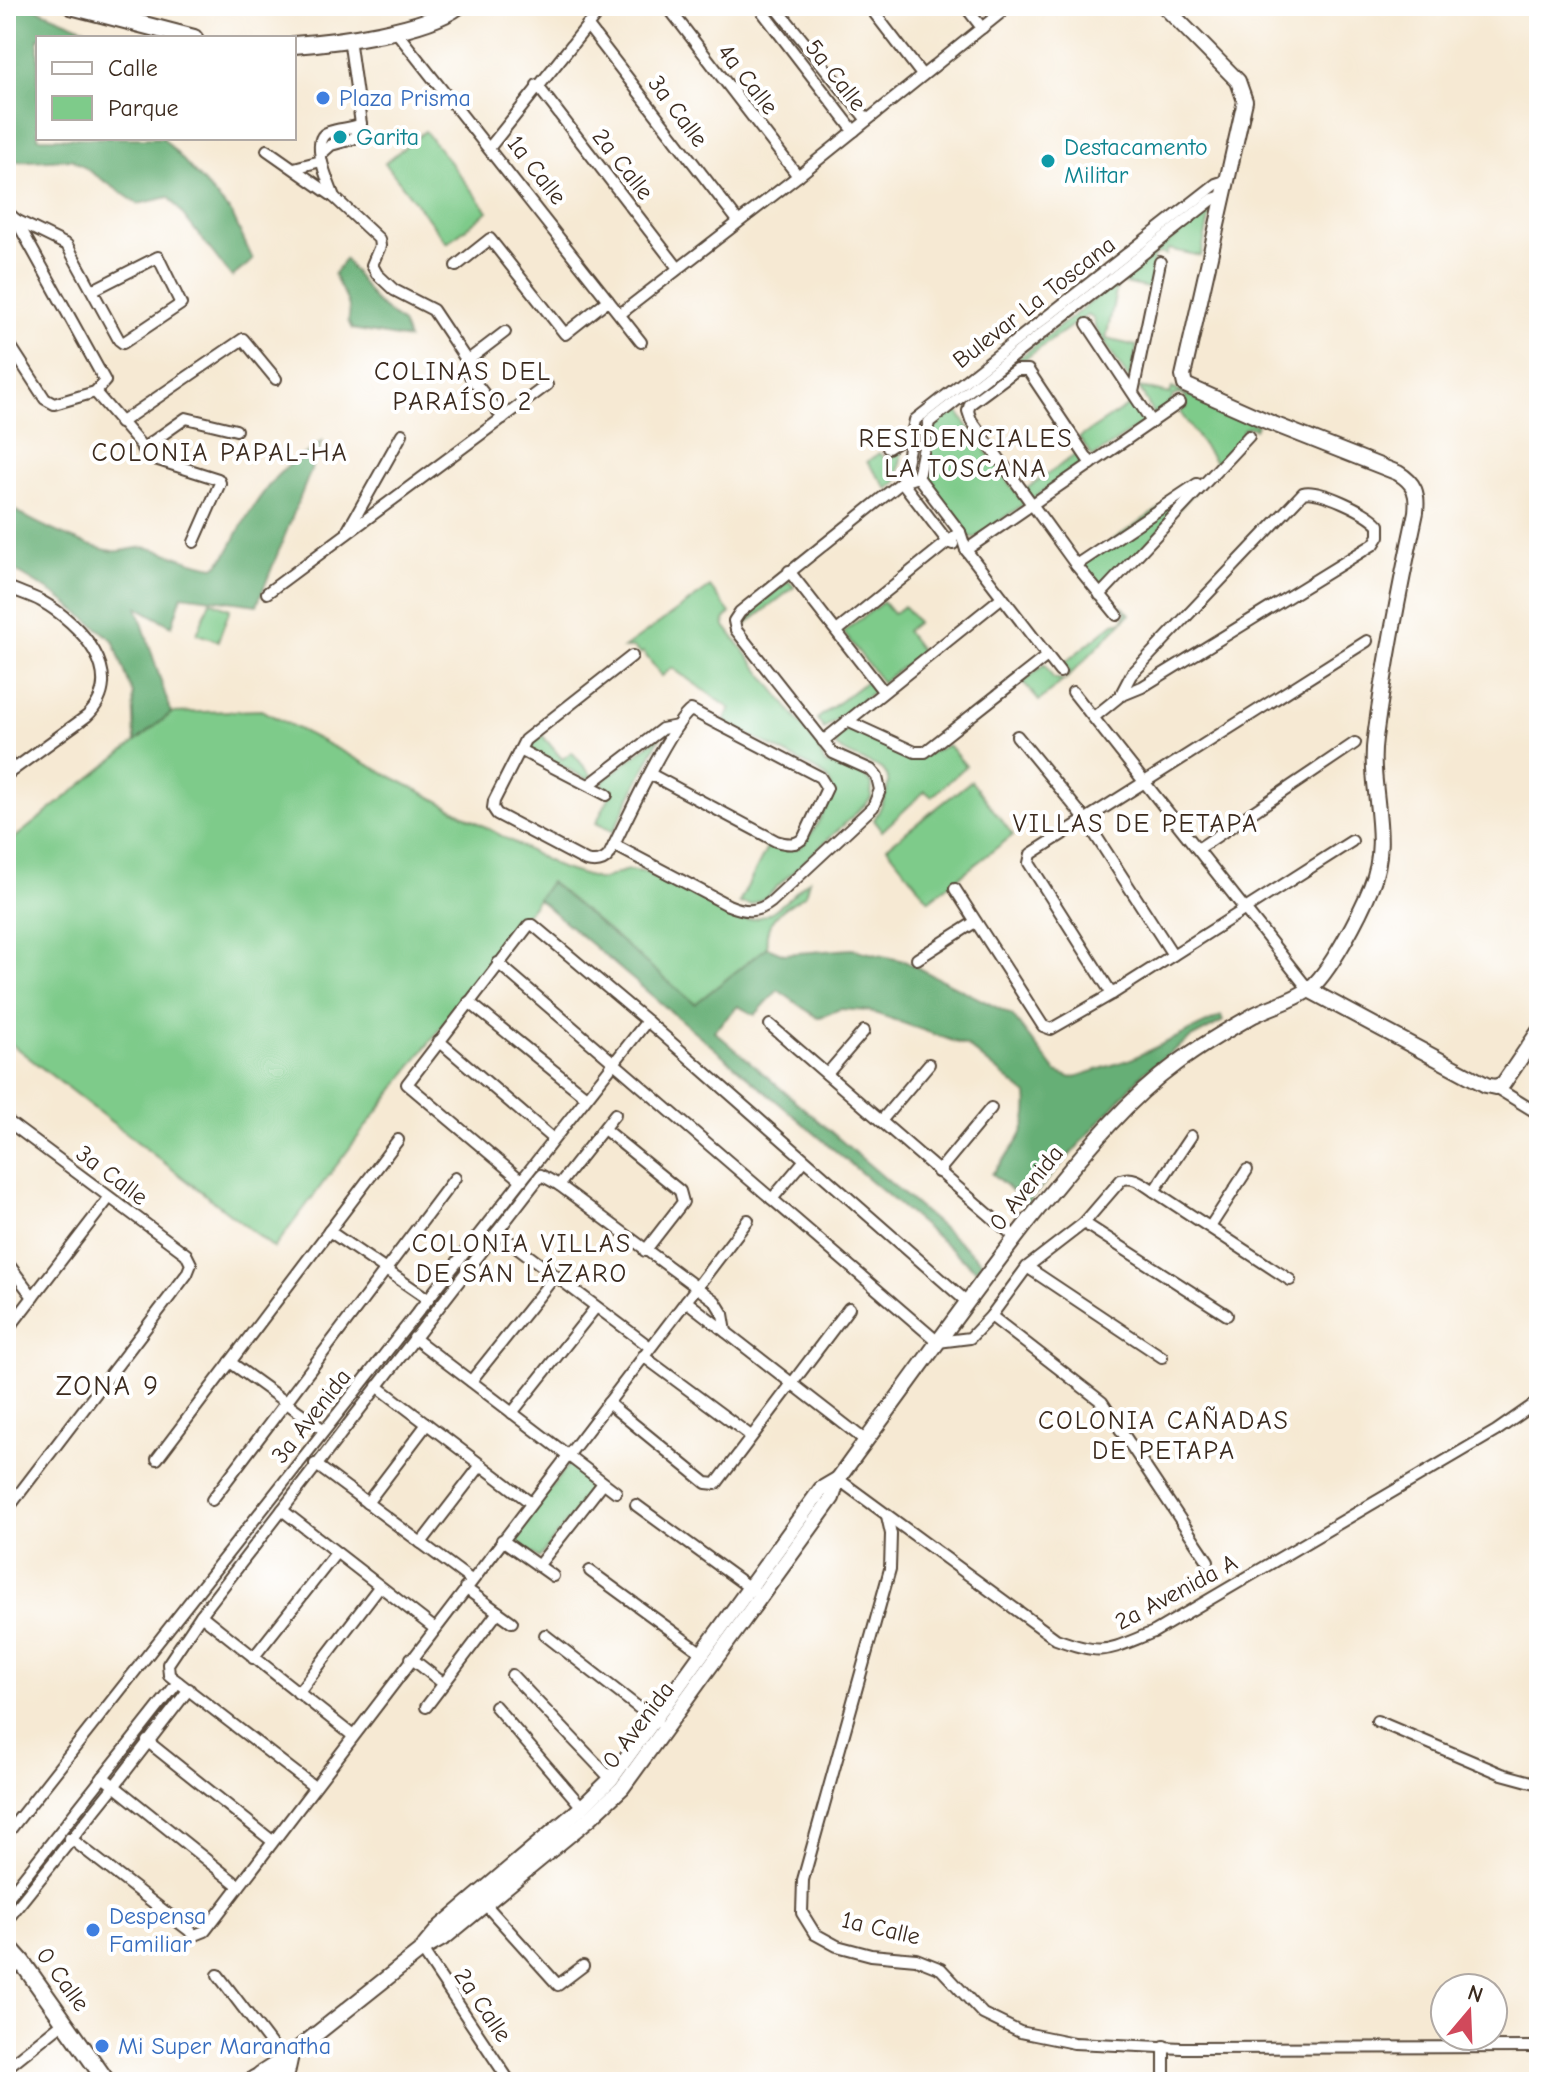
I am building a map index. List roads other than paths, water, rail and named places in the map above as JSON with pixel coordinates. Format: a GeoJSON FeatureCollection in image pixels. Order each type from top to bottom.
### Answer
{"type":"FeatureCollection","features":[{"type":"Feature","properties":{"kind":"main road"},"geometry":{"type":"LineString","coordinates":[[71,6],[186,36]]}},
{"type":"Feature","properties":{"kind":"main road"},"geometry":{"type":"LineString","coordinates":[[296,45],[394,29],[437,18],[458,6]]}},
{"type":"Feature","properties":{"kind":"main road"},"geometry":{"type":"LineString","coordinates":[[1164,6],[1238,81],[1244,95],[1244,109],[1183,376],[1185,385],[1398,473],[1409,480],[1417,498],[1374,740],[1380,833],[1377,871],[1372,887],[1335,955],[1309,990],[1495,1087],[1503,1084],[1539,1031]]}},
{"type":"Feature","properties":{"kind":"main road","name":"0 Avenida"},"geometry":{"type":"LineString","coordinates":[[255,2078],[287,2058],[422,1950],[445,1937],[605,1806],[636,1771],[702,1653],[832,1498],[838,1479],[967,1302],[1110,1124],[1170,1066],[1204,1043],[1260,1012],[1309,990]]}},
{"type":"Feature","properties":{"kind":"main road","name":"0 Avenida"},"geometry":{"type":"LineString","coordinates":[[422,1950],[440,1927],[611,1779],[661,1725],[756,1592]]}},
{"type":"Feature","properties":{"kind":"main road","name":"0 Calle"},"geometry":{"type":"LineString","coordinates":[[6,1944],[107,2082]]}},
{"type":"Feature","properties":{"kind":"main road"},"geometry":{"type":"LineString","coordinates":[[255,2078],[286,2080],[287,2058]]}},
{"type":"Feature","properties":{"kind":"street"},"geometry":{"type":"LineString","coordinates":[[490,147],[603,6]]}},
{"type":"Feature","properties":{"kind":"street","name":"4a Calle"},"geometry":{"type":"LineString","coordinates":[[667,6],[798,176]]}},
{"type":"Feature","properties":{"kind":"street","name":"5a Calle"},"geometry":{"type":"LineString","coordinates":[[758,6],[854,131]]}},
{"type":"Feature","properties":{"kind":"street","name":"5a Calle"},"geometry":{"type":"LineString","coordinates":[[775,6],[867,120]]}},
{"type":"Feature","properties":{"kind":"street"},"geometry":{"type":"LineString","coordinates":[[869,6],[922,75]]}},
{"type":"Feature","properties":{"kind":"street"},"geometry":{"type":"LineString","coordinates":[[965,6],[982,28]]}},
{"type":"Feature","properties":{"kind":"street"},"geometry":{"type":"LineString","coordinates":[[620,314],[1009,6]]}},
{"type":"Feature","properties":{"kind":"street","name":"3a Calle"},"geometry":{"type":"LineString","coordinates":[[587,25],[738,221]]}},
{"type":"Feature","properties":{"kind":"street","name":"1a Calle"},"geometry":{"type":"LineString","coordinates":[[394,29],[641,342]]}},
{"type":"Feature","properties":{"kind":"street"},"geometry":{"type":"LineString","coordinates":[[334,197],[321,157],[320,140],[326,132],[361,124],[349,38]]}},
{"type":"Feature","properties":{"kind":"street","name":"2a Calle"},"geometry":{"type":"LineString","coordinates":[[537,85],[678,268]]}},
{"type":"Feature","properties":{"kind":"street"},"geometry":{"type":"LineString","coordinates":[[267,150],[334,197],[379,239],[380,246],[372,265],[377,274],[394,290],[433,310],[467,361],[470,376],[503,418]]}},
{"type":"Feature","properties":{"kind":"street"},"geometry":{"type":"LineString","coordinates":[[294,168],[321,157]]}},
{"type":"Feature","properties":{"kind":"street","name":"Bulevar La Toscana"},"geometry":{"type":"LineString","coordinates":[[902,482],[915,420],[1216,184],[1226,188],[929,422],[918,477]]}},
{"type":"Feature","properties":{"kind":"street"},"geometry":{"type":"LineString","coordinates":[[6,211],[16,220],[67,245],[123,343],[181,304],[158,257],[93,290]]}},
{"type":"Feature","properties":{"kind":"street"},"geometry":{"type":"LineString","coordinates":[[6,339],[45,399],[54,404],[95,392],[105,381],[16,220]]}},
{"type":"Feature","properties":{"kind":"street"},"geometry":{"type":"LineString","coordinates":[[456,266],[490,239],[565,334],[608,300]]}},
{"type":"Feature","properties":{"kind":"street"},"geometry":{"type":"LineString","coordinates":[[1133,392],[1160,262]]}},
{"type":"Feature","properties":{"kind":"street"},"geometry":{"type":"LineString","coordinates":[[1087,324],[1152,422]]}},
{"type":"Feature","properties":{"kind":"street"},"geometry":{"type":"LineString","coordinates":[[467,361],[505,332]]}},
{"type":"Feature","properties":{"kind":"street"},"geometry":{"type":"LineString","coordinates":[[120,423],[243,339],[276,379]]}},
{"type":"Feature","properties":{"kind":"street"},"geometry":{"type":"LineString","coordinates":[[1091,464],[1026,369],[1016,370],[973,401],[968,411],[971,420],[1031,506],[1117,615]]}},
{"type":"Feature","properties":{"kind":"street"},"geometry":{"type":"LineString","coordinates":[[267,593],[547,385]]}},
{"type":"Feature","properties":{"kind":"street"},"geometry":{"type":"LineString","coordinates":[[95,392],[152,458],[218,479],[220,483],[194,542]]}},
{"type":"Feature","properties":{"kind":"street"},"geometry":{"type":"LineString","coordinates":[[966,550],[1179,403]]}},
{"type":"Feature","properties":{"kind":"street"},"geometry":{"type":"LineString","coordinates":[[142,449],[186,418],[236,430]]}},
{"type":"Feature","properties":{"kind":"street"},"geometry":{"type":"LineString","coordinates":[[888,448],[912,433],[926,436]]}},
{"type":"Feature","properties":{"kind":"street"},"geometry":{"type":"LineString","coordinates":[[345,535],[402,434]]}},
{"type":"Feature","properties":{"kind":"street"},"geometry":{"type":"LineString","coordinates":[[1100,595],[1249,436]]}},
{"type":"Feature","properties":{"kind":"street"},"geometry":{"type":"LineString","coordinates":[[1076,565],[1212,473]]}},
{"type":"Feature","properties":{"kind":"street"},"geometry":{"type":"LineString","coordinates":[[614,845],[738,909],[750,911],[761,908],[870,810],[878,799],[880,786],[871,770],[835,755],[734,626],[738,613],[902,482],[918,477],[960,532],[966,550],[1060,672]]}},
{"type":"Feature","properties":{"kind":"street"},"geometry":{"type":"LineString","coordinates":[[902,482],[948,542],[966,550]]}},
{"type":"Feature","properties":{"kind":"street"},"geometry":{"type":"LineString","coordinates":[[1094,717],[1120,696],[1142,687],[1374,544],[1379,536],[1379,525],[1368,516],[1317,492],[1303,493],[1131,675],[1120,696]]}},
{"type":"Feature","properties":{"kind":"street"},"geometry":{"type":"LineString","coordinates":[[837,631],[960,532]]}},
{"type":"Feature","properties":{"kind":"street"},"geometry":{"type":"LineString","coordinates":[[789,571],[883,691]]}},
{"type":"Feature","properties":{"kind":"street"},"geometry":{"type":"LineString","coordinates":[[6,586],[57,611],[79,631],[94,649],[103,674],[104,691],[99,705],[87,716],[10,772],[6,759]]}},
{"type":"Feature","properties":{"kind":"street"},"geometry":{"type":"LineString","coordinates":[[823,741],[1001,598]]}},
{"type":"Feature","properties":{"kind":"street"},"geometry":{"type":"LineString","coordinates":[[1112,994],[1029,863],[1033,851],[1367,641]]}},
{"type":"Feature","properties":{"kind":"street"},"geometry":{"type":"LineString","coordinates":[[632,656],[525,740],[494,801],[493,808],[497,814],[591,862],[607,858],[650,774],[677,726],[691,710],[823,778],[827,792],[804,837],[794,844],[776,841],[650,774]]}},
{"type":"Feature","properties":{"kind":"street"},"geometry":{"type":"LineString","coordinates":[[847,721],[913,752],[922,752],[1047,656]]}},
{"type":"Feature","properties":{"kind":"street"},"geometry":{"type":"LineString","coordinates":[[1073,692],[1309,990]]}},
{"type":"Feature","properties":{"kind":"street"},"geometry":{"type":"LineString","coordinates":[[589,785],[662,729],[677,726]]}},
{"type":"Feature","properties":{"kind":"street"},"geometry":{"type":"LineString","coordinates":[[1017,736],[1085,819],[1173,955]]}},
{"type":"Feature","properties":{"kind":"street"},"geometry":{"type":"LineString","coordinates":[[1198,849],[1355,743]]}},
{"type":"Feature","properties":{"kind":"street"},"geometry":{"type":"LineString","coordinates":[[520,750],[607,795]]}},
{"type":"Feature","properties":{"kind":"street"},"geometry":{"type":"LineString","coordinates":[[955,889],[1046,1027],[1054,1028],[1352,841]]}},
{"type":"Feature","properties":{"kind":"street"},"geometry":{"type":"LineString","coordinates":[[917,959],[975,922]]}},
{"type":"Feature","properties":{"kind":"street"},"geometry":{"type":"LineString","coordinates":[[521,1180],[407,1084],[526,927],[533,925],[967,1302]]}},
{"type":"Feature","properties":{"kind":"street"},"geometry":{"type":"LineString","coordinates":[[498,963],[938,1342],[970,1338],[991,1316],[1027,1267],[1084,1223],[1121,1180],[1134,1179],[1290,1280]]}},
{"type":"Feature","properties":{"kind":"street"},"geometry":{"type":"LineString","coordinates":[[469,1002],[586,1097]]}},
{"type":"Feature","properties":{"kind":"street","name":"3a Avenida"},"geometry":{"type":"LineString","coordinates":[[6,1835],[647,1021]]}},
{"type":"Feature","properties":{"kind":"street"},"geometry":{"type":"LineString","coordinates":[[770,1025],[1016,1238]]}},
{"type":"Feature","properties":{"kind":"street"},"geometry":{"type":"LineString","coordinates":[[827,1074],[864,1031]]}},
{"type":"Feature","properties":{"kind":"street"},"geometry":{"type":"LineString","coordinates":[[439,1041],[553,1139]]}},
{"type":"Feature","properties":{"kind":"street"},"geometry":{"type":"LineString","coordinates":[[881,1121],[929,1064]]}},
{"type":"Feature","properties":{"kind":"street"},"geometry":{"type":"LineString","coordinates":[[1495,1087],[1539,1114]]}},
{"type":"Feature","properties":{"kind":"street"},"geometry":{"type":"LineString","coordinates":[[938,1172],[991,1108]]}},
{"type":"Feature","properties":{"kind":"street"},"geometry":{"type":"LineString","coordinates":[[559,1185],[615,1114]]}},
{"type":"Feature","properties":{"kind":"street","name":"3a Calle"},"geometry":{"type":"LineString","coordinates":[[6,1120],[186,1254],[191,1264],[187,1274],[6,1511]]}},
{"type":"Feature","properties":{"kind":"street"},"geometry":{"type":"LineString","coordinates":[[604,1129],[680,1191],[683,1202],[645,1251]]}},
{"type":"Feature","properties":{"kind":"street"},"geometry":{"type":"LineString","coordinates":[[1154,1191],[1191,1136]]}},
{"type":"Feature","properties":{"kind":"street"},"geometry":{"type":"LineString","coordinates":[[157,1459],[398,1140]]}},
{"type":"Feature","properties":{"kind":"street"},"geometry":{"type":"LineString","coordinates":[[772,1199],[804,1161]]}},
{"type":"Feature","properties":{"kind":"street"},"geometry":{"type":"LineString","coordinates":[[1210,1227],[1247,1170]]}},
{"type":"Feature","properties":{"kind":"street"},"geometry":{"type":"LineString","coordinates":[[313,1786],[169,1675],[168,1664],[201,1615],[315,1464],[541,1175],[559,1185],[715,1301],[723,1314],[726,1332]]}},
{"type":"Feature","properties":{"kind":"street"},"geometry":{"type":"LineString","coordinates":[[212,1500],[455,1178]]}},
{"type":"Feature","properties":{"kind":"street"},"geometry":{"type":"LineString","coordinates":[[6,1332],[109,1198]]}},
{"type":"Feature","properties":{"kind":"street"},"geometry":{"type":"LineString","coordinates":[[70,1838],[195,1935],[205,1931],[271,1840],[748,1220]]}},
{"type":"Feature","properties":{"kind":"street"},"geometry":{"type":"LineString","coordinates":[[1084,1223],[1227,1315]]}},
{"type":"Feature","properties":{"kind":"street"},"geometry":{"type":"LineString","coordinates":[[329,1231],[428,1299]]}},
{"type":"Feature","properties":{"kind":"street"},"geometry":{"type":"LineString","coordinates":[[497,1232],[596,1307],[751,1436]]}},
{"type":"Feature","properties":{"kind":"street"},"geometry":{"type":"LineString","coordinates":[[6,1261],[33,1297]]}},
{"type":"Feature","properties":{"kind":"street"},"geometry":{"type":"LineString","coordinates":[[1027,1267],[1162,1357]]}},
{"type":"Feature","properties":{"kind":"street"},"geometry":{"type":"LineString","coordinates":[[471,1381],[555,1276]]}},
{"type":"Feature","properties":{"kind":"street"},"geometry":{"type":"LineString","coordinates":[[686,1301],[866,1441]]}},
{"type":"Feature","properties":{"kind":"street"},"geometry":{"type":"LineString","coordinates":[[512,1413],[596,1307]]}},
{"type":"Feature","properties":{"kind":"street"},"geometry":{"type":"LineString","coordinates":[[608,1403],[711,1485],[716,1484],[849,1308]]}},
{"type":"Feature","properties":{"kind":"street"},"geometry":{"type":"LineString","coordinates":[[991,1316],[1102,1402],[1208,1561]]}},
{"type":"Feature","properties":{"kind":"street"},"geometry":{"type":"LineString","coordinates":[[414,1338],[616,1492]]}},
{"type":"Feature","properties":{"kind":"street"},"geometry":{"type":"LineString","coordinates":[[230,1362],[324,1430]]}},
{"type":"Feature","properties":{"kind":"street"},"geometry":{"type":"LineString","coordinates":[[377,1386],[531,1503]]}},
{"type":"Feature","properties":{"kind":"street","name":"2a Avenida A"},"geometry":{"type":"LineString","coordinates":[[838,1479],[1056,1639],[1081,1648],[1105,1651],[1154,1632],[1496,1431],[1539,1401]]}},
{"type":"Feature","properties":{"kind":"street"},"geometry":{"type":"LineString","coordinates":[[367,1503],[427,1424]]}},
{"type":"Feature","properties":{"kind":"street"},"geometry":{"type":"LineString","coordinates":[[315,1464],[421,1543],[512,1622]]}},
{"type":"Feature","properties":{"kind":"street"},"geometry":{"type":"LineString","coordinates":[[421,1543],[481,1465]]}},
{"type":"Feature","properties":{"kind":"street"},"geometry":{"type":"LineString","coordinates":[[538,1566],[603,1483]]}},
{"type":"Feature","properties":{"kind":"street"},"geometry":{"type":"LineString","coordinates":[[636,1505],[756,1592]]}},
{"type":"Feature","properties":{"kind":"street"},"geometry":{"type":"LineString","coordinates":[[282,1510],[434,1628]]}},
{"type":"Feature","properties":{"kind":"street","name":"1a Calle"},"geometry":{"type":"LineString","coordinates":[[887,1516],[891,1534],[890,1569],[803,1880],[802,1913],[815,1934],[837,1946],[871,1955],[916,1959],[941,1969],[983,2014],[1020,2032],[1074,2043],[1539,2047]]}},
{"type":"Feature","properties":{"kind":"street"},"geometry":{"type":"LineString","coordinates":[[502,1540],[553,1576]]}},
{"type":"Feature","properties":{"kind":"street"},"geometry":{"type":"LineString","coordinates":[[253,1658],[336,1553]]}},
{"type":"Feature","properties":{"kind":"street"},"geometry":{"type":"LineString","coordinates":[[590,1571],[702,1653]]}},
{"type":"Feature","properties":{"kind":"street"},"geometry":{"type":"LineString","coordinates":[[298,1693],[379,1587]]}},
{"type":"Feature","properties":{"kind":"street"},"geometry":{"type":"LineString","coordinates":[[426,1707],[498,1612]]}},
{"type":"Feature","properties":{"kind":"street"},"geometry":{"type":"LineString","coordinates":[[201,1615],[352,1735]]}},
{"type":"Feature","properties":{"kind":"street"},"geometry":{"type":"LineString","coordinates":[[545,1635],[661,1725]]}},
{"type":"Feature","properties":{"kind":"street"},"geometry":{"type":"LineString","coordinates":[[411,1658],[444,1684]]}},
{"type":"Feature","properties":{"kind":"street"},"geometry":{"type":"LineString","coordinates":[[512,1675],[611,1779]]}},
{"type":"Feature","properties":{"kind":"street"},"geometry":{"type":"LineString","coordinates":[[6,1900],[178,1682]]}},
{"type":"Feature","properties":{"kind":"street"},"geometry":{"type":"LineString","coordinates":[[6,1921],[189,1689]]}},
{"type":"Feature","properties":{"kind":"street"},"geometry":{"type":"LineString","coordinates":[[495,1706],[582,1807]]}},
{"type":"Feature","properties":{"kind":"street"},"geometry":{"type":"LineString","coordinates":[[1377,1721],[1502,1774],[1539,1784]]}},
{"type":"Feature","properties":{"kind":"street"},"geometry":{"type":"LineString","coordinates":[[147,1741],[271,1840]]}},
{"type":"Feature","properties":{"kind":"street"},"geometry":{"type":"LineString","coordinates":[[103,1777],[239,1886]]}},
{"type":"Feature","properties":{"kind":"street"},"geometry":{"type":"LineString","coordinates":[[485,1904],[558,1985],[583,1966]]}},
{"type":"Feature","properties":{"kind":"street","name":"2a Calle"},"geometry":{"type":"LineString","coordinates":[[422,1950],[510,2082]]}},
{"type":"Feature","properties":{"kind":"street"},"geometry":{"type":"LineString","coordinates":[[6,1975],[22,1962]]}},
{"type":"Feature","properties":{"kind":"street"},"geometry":{"type":"LineString","coordinates":[[218,1975],[287,2058]]}},
{"type":"Feature","properties":{"kind":"street"},"geometry":{"type":"LineString","coordinates":[[6,2068],[65,2021]]}},
{"type":"Feature","properties":{"kind":"street"},"geometry":{"type":"LineString","coordinates":[[1164,2046],[1164,2082]]}},
{"type":"Feature","properties":{"kind":"place","name":"Plaza Prisma"},"geometry":{"type":"Point","coordinates":[323,98]}},
{"type":"Feature","properties":{"kind":"place","name":"Garita"},"geometry":{"type":"Point","coordinates":[340,137]}},
{"type":"Feature","properties":{"kind":"place","name":"Destacamento Militar"},"geometry":{"type":"Point","coordinates":[1048,161]}},
{"type":"Feature","properties":{"kind":"place","name":"Despensa Familiar"},"geometry":{"type":"Point","coordinates":[93,1930]}},
{"type":"Feature","properties":{"kind":"place","name":"Mi Super Maranatha"},"geometry":{"type":"Point","coordinates":[102,2046]}},
{"type":"Feature","properties":{"kind":"district","name":"COLINAS DEL PARAÍSO 2"},"geometry":{"type":"Point","coordinates":[463,387]}},
{"type":"Feature","properties":{"kind":"district","name":"COLONIA PAPAL-HA"},"geometry":{"type":"Point","coordinates":[220,453]}},
{"type":"Feature","properties":{"kind":"district","name":"RESIDENCIALES LA TOSCANA"},"geometry":{"type":"Point","coordinates":[966,454]}},
{"type":"Feature","properties":{"kind":"district","name":"VILLAS DE PETAPA"},"geometry":{"type":"Point","coordinates":[1136,824]}},
{"type":"Feature","properties":{"kind":"district","name":"COLONIA VILLAS DE SAN LÁZARO"},"geometry":{"type":"Point","coordinates":[522,1259]}},
{"type":"Feature","properties":{"kind":"district","name":"ZONA 9"},"geometry":{"type":"Point","coordinates":[108,1386]}},
{"type":"Feature","properties":{"kind":"district","name":"COLONIA CAÑADAS DE PETAPA"},"geometry":{"type":"Point","coordinates":[1164,1436]}}]}
